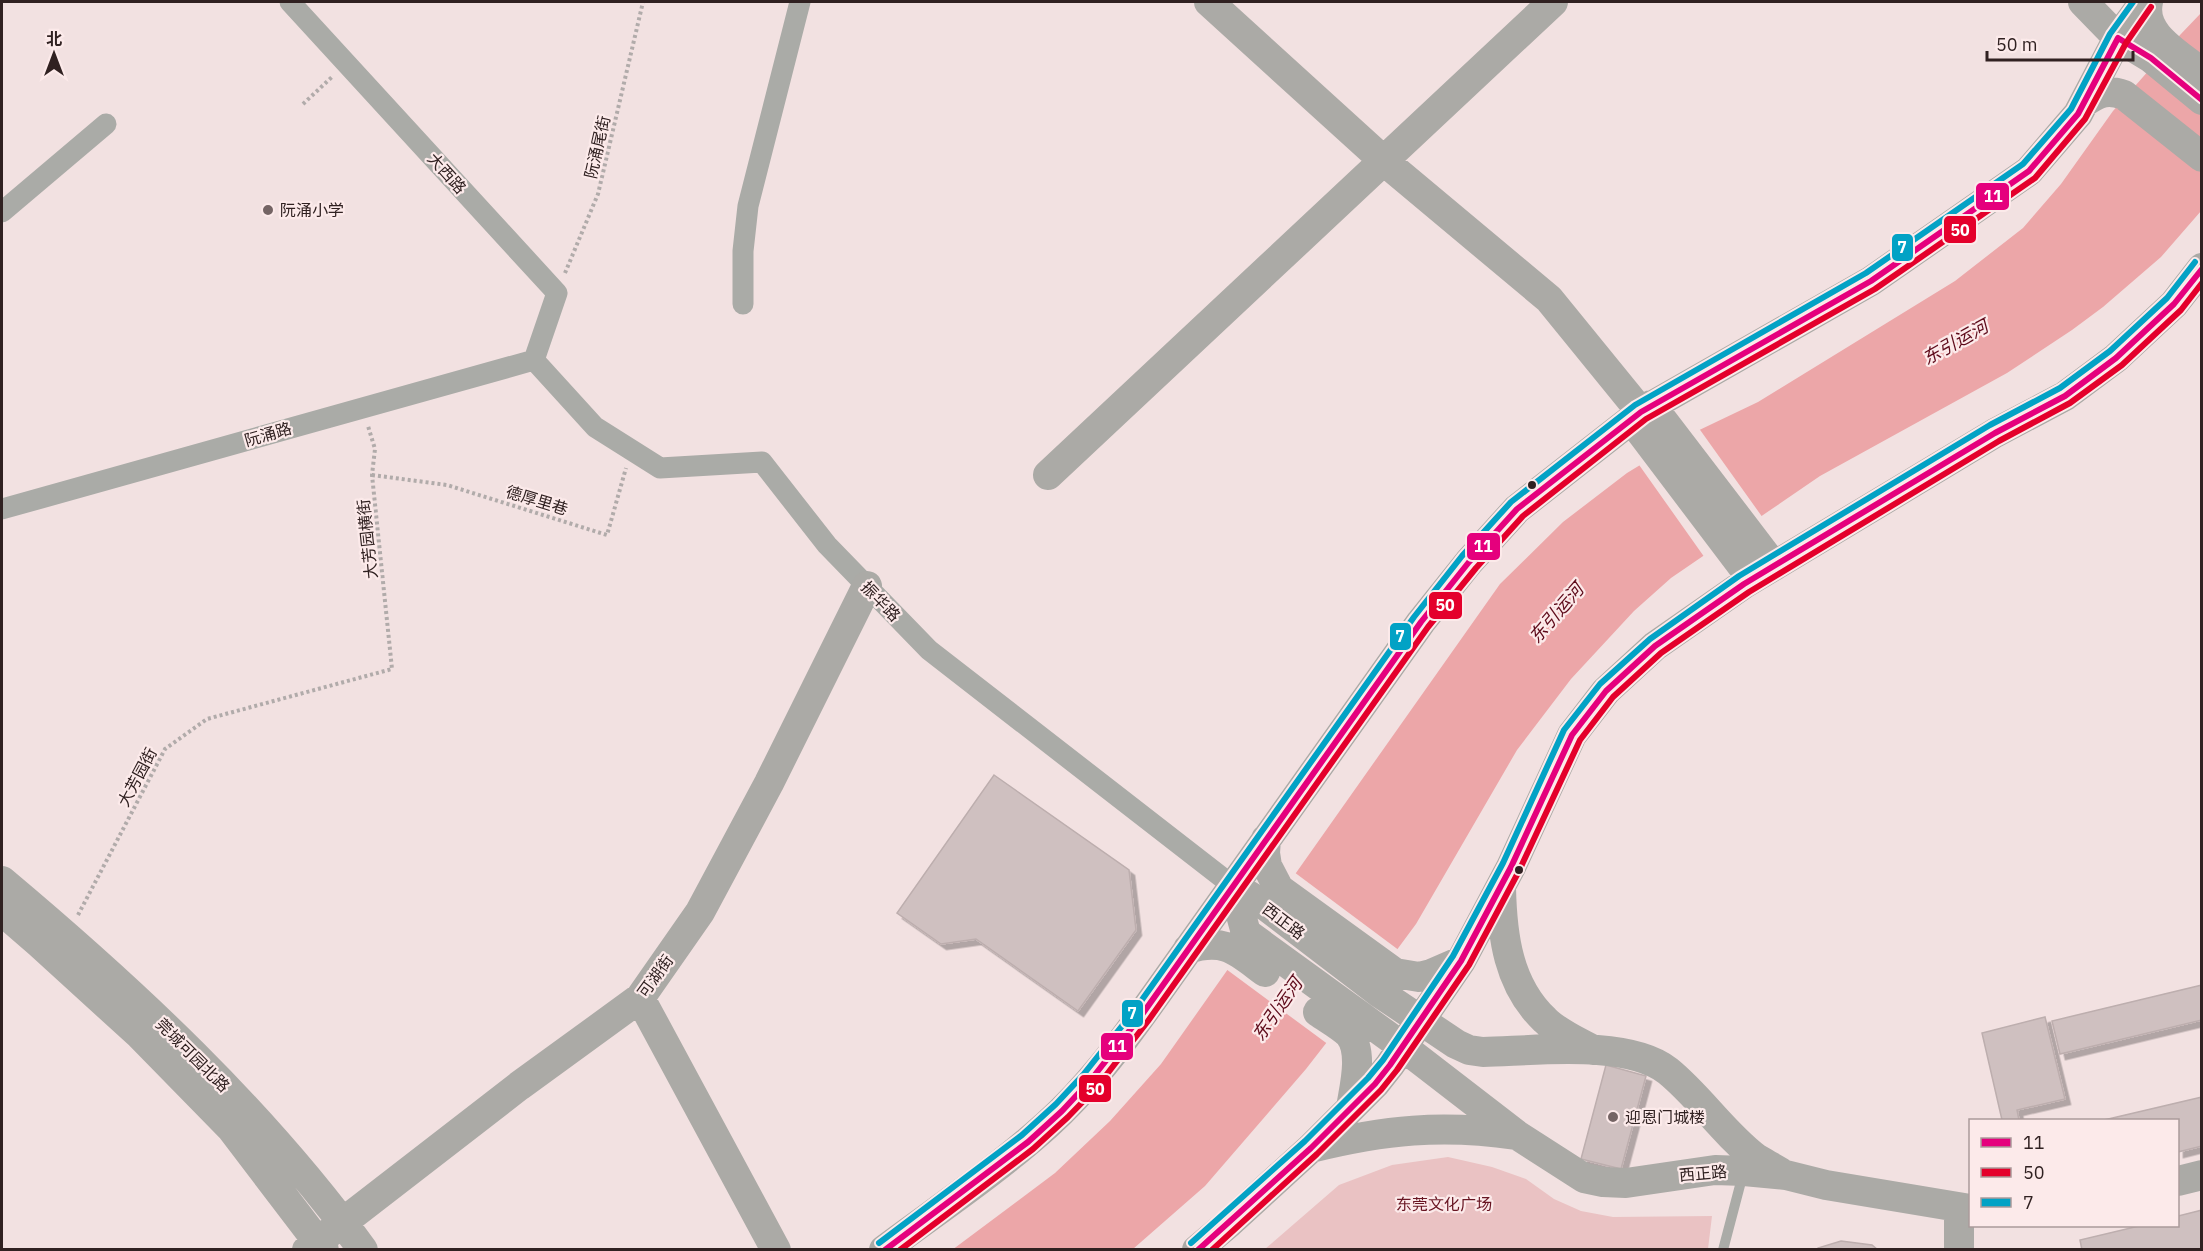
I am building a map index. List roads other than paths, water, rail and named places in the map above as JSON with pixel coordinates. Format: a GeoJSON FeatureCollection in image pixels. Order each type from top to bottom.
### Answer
{"type":"FeatureCollection","features":[{"type":"Feature","properties":{"kind":"street","name":"大西路"},"geometry":{"type":"LineString","coordinates":[[291,2],[557,293],[534,360]]}},
{"type":"Feature","properties":{"kind":"street"},"geometry":{"type":"LineString","coordinates":[[743,304],[743,251],[748,206],[800,2]]}},
{"type":"Feature","properties":{"kind":"street"},"geometry":{"type":"LineString","coordinates":[[1209,2],[1384,161],[1549,299],[1645,417],[1763,572]]}},
{"type":"Feature","properties":{"kind":"street"},"geometry":{"type":"LineString","coordinates":[[1048,475],[1553,2]]}},
{"type":"Feature","properties":{"kind":"street"},"geometry":{"type":"LineString","coordinates":[[2083,2],[2118,38],[2202,134]]}},
{"type":"Feature","properties":{"kind":"street"},"geometry":{"type":"LineString","coordinates":[[884,1250],[996,1168],[1048,1124],[1088,1084],[1121,1044],[1421,622],[1469,562],[1517,509],[1645,417],[1871,281],[2029,171],[2078,114],[2118,38],[2146,2]]}},
{"type":"Feature","properties":{"kind":"street"},"geometry":{"type":"LineString","coordinates":[[2146,2],[2147,17],[2152,30],[2143,68],[2202,157]]}},
{"type":"Feature","properties":{"kind":"street"},"geometry":{"type":"LineString","coordinates":[[2143,68],[2202,99]]}},
{"type":"Feature","properties":{"kind":"street"},"geometry":{"type":"LineString","coordinates":[[2085,102],[2099,92],[2112,90],[2143,68],[2202,73]]}},
{"type":"Feature","properties":{"kind":"street"},"geometry":{"type":"LineString","coordinates":[[2,212],[106,124]]}},
{"type":"Feature","properties":{"kind":"street"},"geometry":{"type":"LineString","coordinates":[[1197,1250],[1311,1148],[1375,1084],[1403,1047],[1461,961],[1501,887],[1572,735],[1606,691],[1655,646],[1763,572],[1995,433],[2065,396],[2116,358],[2166,312],[2202,268]]}},
{"type":"Feature","properties":{"kind":"street","name":"阮涌路"},"geometry":{"type":"LineString","coordinates":[[2,509],[534,360]]}},
{"type":"Feature","properties":{"kind":"street","name":"振华路"},"geometry":{"type":"LineString","coordinates":[[534,360],[596,427],[660,468],[762,462],[827,545],[929,650],[1233,886]]}},
{"type":"Feature","properties":{"kind":"street","name":"可湖街"},"geometry":{"type":"LineString","coordinates":[[316,1247],[343,1222],[519,1086],[640,998],[700,912],[769,783],[867,586]]}},
{"type":"Feature","properties":{"kind":"street"},"geometry":{"type":"LineString","coordinates":[[1266,839],[1265,853],[1273,898]]}},
{"type":"Feature","properties":{"kind":"street","name":"莞城可园北路"},"geometry":{"type":"LineString","coordinates":[[2,881],[67,936],[156,1018],[252,1115],[343,1222],[363,1250]]}},
{"type":"Feature","properties":{"kind":"street","name":"西正路"},"geometry":{"type":"LineString","coordinates":[[1786,1175],[1758,1159],[1740,1144],[1678,1081],[1655,1063],[1628,1053],[1593,1050],[1483,1052],[1469,1050],[1421,1021],[1387,983],[1273,898],[1233,886],[1240,941],[1355,1026],[1403,1047],[1517,1135],[1584,1178],[1603,1182],[1636,1181],[1715,1170],[1744,1171],[1786,1175],[1826,1185],[1965,1209]]}},
{"type":"Feature","properties":{"kind":"street"},"geometry":{"type":"LineString","coordinates":[[1501,887],[1502,923],[1506,951],[1511,969],[1520,987],[1532,1006],[1547,1022],[1593,1050]]}},
{"type":"Feature","properties":{"kind":"street","name":"莞城可园北路"},"geometry":{"type":"LineString","coordinates":[[2,911],[140,1035],[231,1128],[316,1247]]}},
{"type":"Feature","properties":{"kind":"street"},"geometry":{"type":"LineString","coordinates":[[1188,949],[1240,941]]}},
{"type":"Feature","properties":{"kind":"street"},"geometry":{"type":"LineString","coordinates":[[1387,983],[1407,977],[1431,974],[1461,961]]}},
{"type":"Feature","properties":{"kind":"street"},"geometry":{"type":"LineString","coordinates":[[640,998],[776,1250]]}},
{"type":"Feature","properties":{"kind":"street"},"geometry":{"type":"LineString","coordinates":[[1351,1108],[1356,1063],[1353,1042],[1355,1026]]}},
{"type":"Feature","properties":{"kind":"street"},"geometry":{"type":"LineString","coordinates":[[1311,1148],[1360,1136],[1427,1129],[1485,1130],[1517,1135]]}},
{"type":"Feature","properties":{"kind":"street"},"geometry":{"type":"LineString","coordinates":[[2179,1181],[2202,1175]]}},
{"type":"Feature","properties":{"kind":"street"},"geometry":{"type":"LineString","coordinates":[[1959,1250],[1965,1209]]}},
{"type":"Feature","properties":{"kind":"lane"},"geometry":{"type":"LineString","coordinates":[[1723,1250],[1744,1171]]}},
{"type":"Feature","properties":{"kind":"water","name":"东引运河"},"geometry":{"type":"Polygon","coordinates":[[[2201,13],[2201,211],[2161,257],[2103,307],[2072,330],[2007,373],[1820,476],[1671,578],[1634,611],[1571,679],[1517,750],[1416,924],[1306,1069],[1205,1186],[1133,1249],[952,1250],[1055,1173],[1110,1121],[1161,1064],[1500,584],[1563,522],[1627,473],[1691,434],[1758,402],[1955,281],[2023,228],[2061,184],[2113,111],[2201,13]]]}},
{"type":"Feature","properties":{"kind":"place","name":"阮涌小学"},"geometry":{"type":"Point","coordinates":[268,210]}},
{"type":"Feature","properties":{"kind":"place","name":"迎恩门城楼"},"geometry":{"type":"Point","coordinates":[1613,1117]}},
{"type":"Feature","properties":{"kind":"park label","name":"东莞文化广场"},"geometry":{"type":"Point","coordinates":[1444,1204]}}]}
